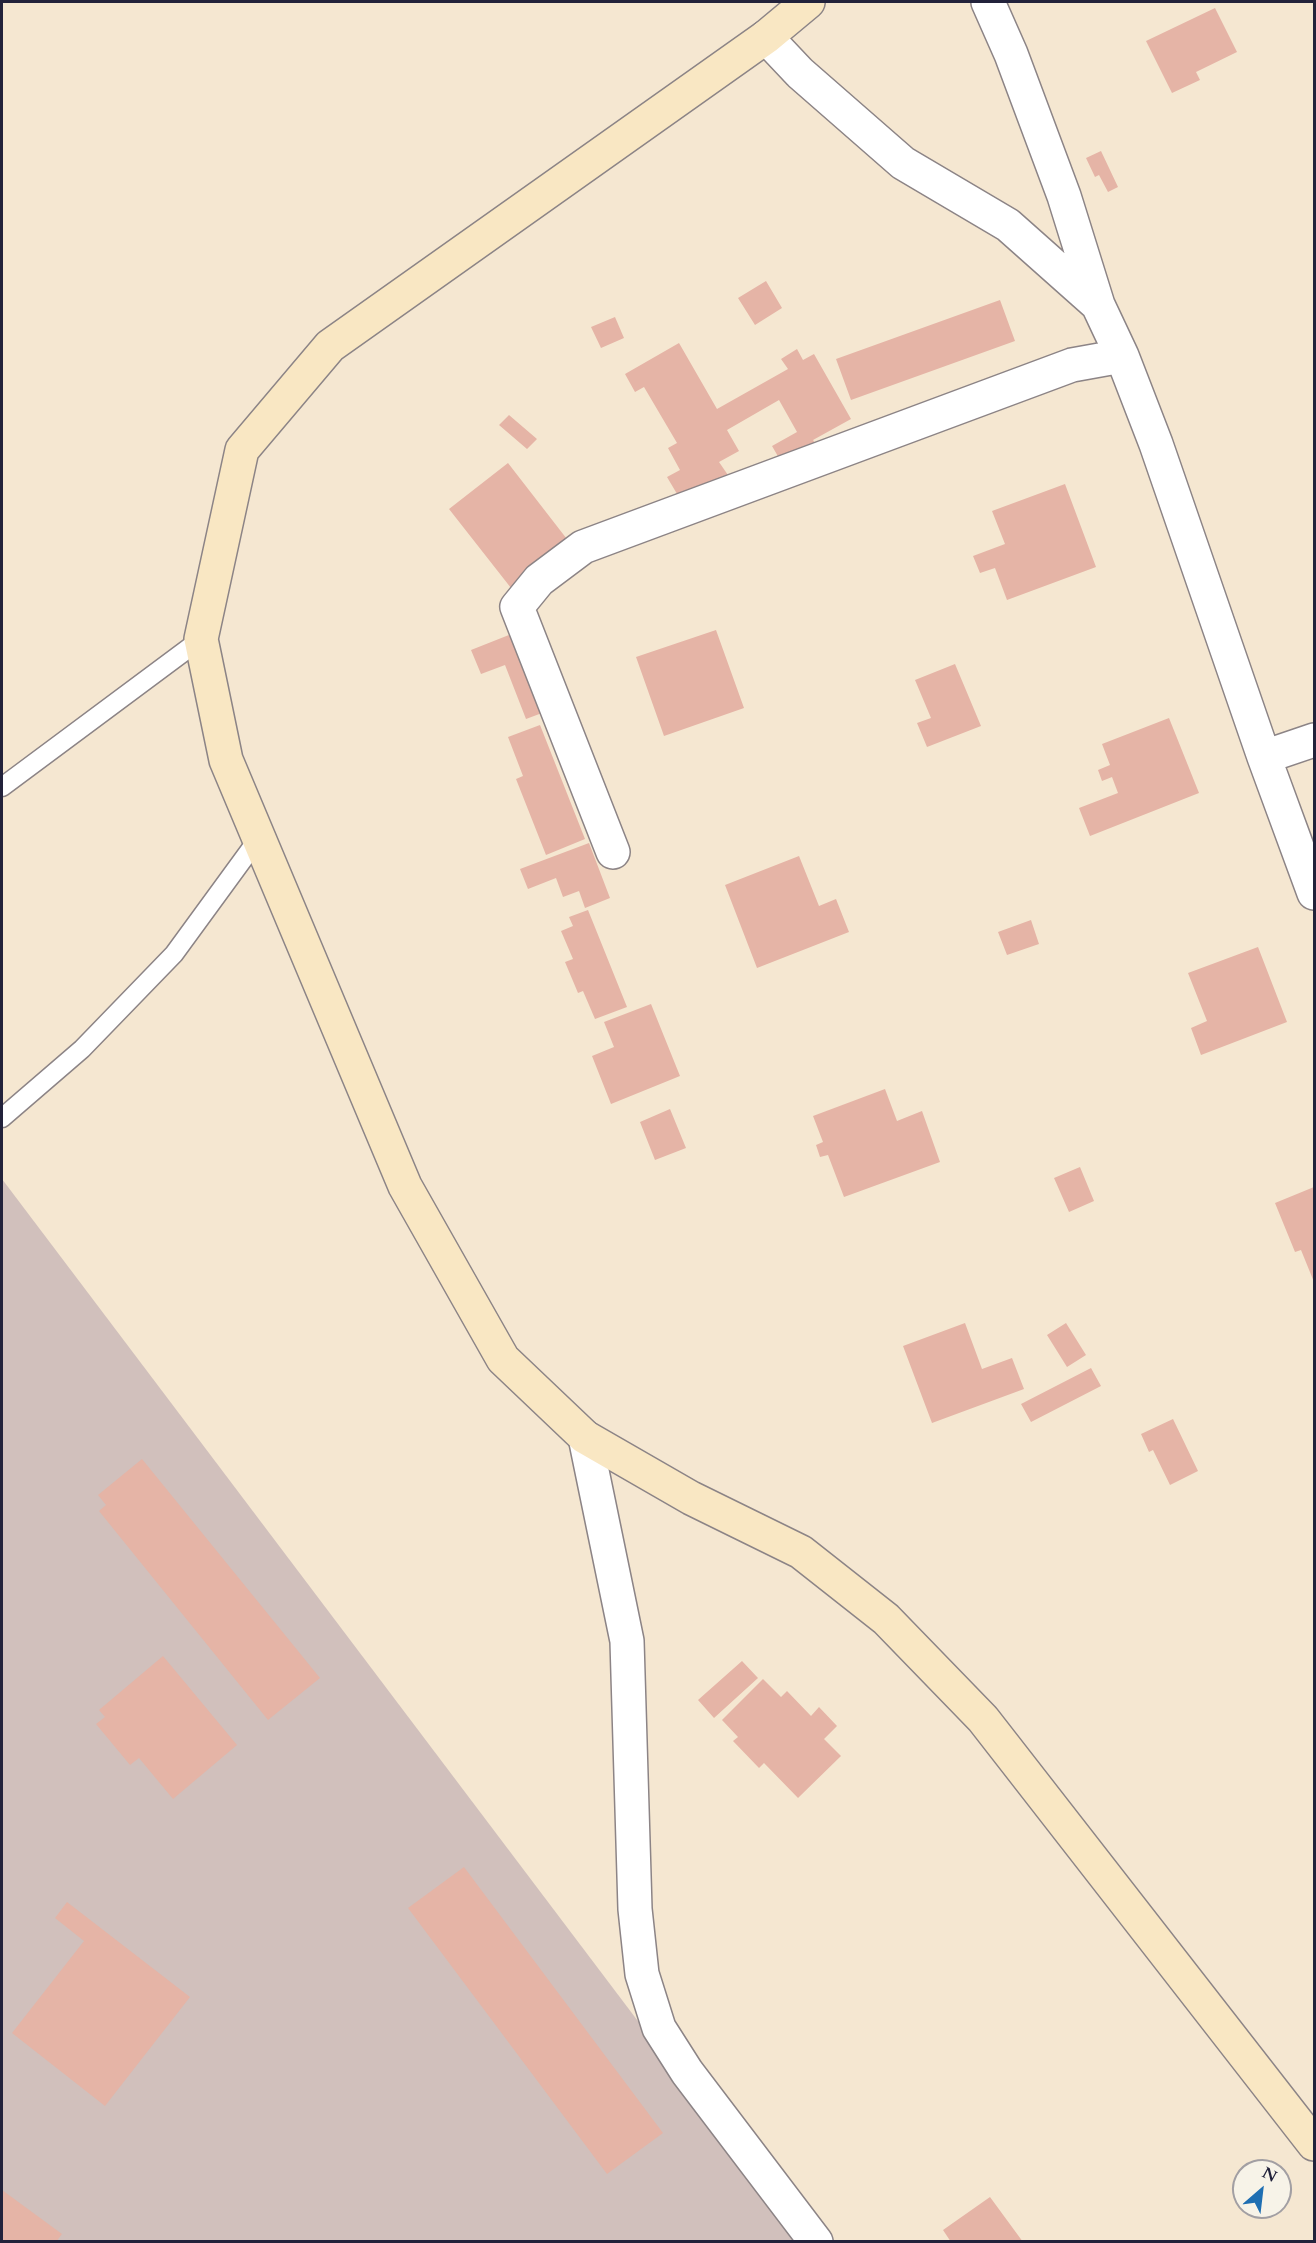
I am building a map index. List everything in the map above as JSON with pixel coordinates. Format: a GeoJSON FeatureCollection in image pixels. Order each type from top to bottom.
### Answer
{"type":"FeatureCollection","features":[{"type":"Feature","properties":{"kind":"street"},"geometry":{"type":"LineString","coordinates":[[808,2],[766,37],[330,346],[242,450],[201,639],[226,760],[405,1186],[503,1359],[585,1437],[691,1498],[801,1552],[886,1619],[983,1719],[1314,2144]]}},
{"type":"Feature","properties":{"kind":"street"},"geometry":{"type":"LineString","coordinates":[[988,2],[1011,54],[1064,196],[1098,305],[1122,356],[1156,444],[1264,757],[1314,893]]}},
{"type":"Feature","properties":{"kind":"street"},"geometry":{"type":"LineString","coordinates":[[766,37],[800,72],[903,163],[1008,225],[1098,305]]}},
{"type":"Feature","properties":{"kind":"street"},"geometry":{"type":"LineString","coordinates":[[614,852],[517,607],[539,580],[583,548],[1072,365],[1122,356]]}},
{"type":"Feature","properties":{"kind":"street"},"geometry":{"type":"LineString","coordinates":[[1264,757],[1314,740]]}},
{"type":"Feature","properties":{"kind":"street"},"geometry":{"type":"LineString","coordinates":[[585,1437],[627,1641],[635,1909],[642,1974],[659,2028],[687,2072],[816,2241]]}},
{"type":"Feature","properties":{"kind":"lane"},"geometry":{"type":"LineString","coordinates":[[2,787],[201,639]]}},
{"type":"Feature","properties":{"kind":"lane"},"geometry":{"type":"LineString","coordinates":[[2,1118],[82,1049],[174,954],[258,839]]}},
{"type":"Feature","properties":{"kind":"shaded area"},"geometry":{"type":"Polygon","coordinates":[[[2,1179],[804,2241],[2,2241],[2,1179]]]}},
{"type":"Feature","properties":{"kind":"building"},"geometry":{"type":"Polygon","coordinates":[[[1215,8],[1237,52],[1196,72],[1200,80],[1172,93],[1146,41],[1215,8]]]}},
{"type":"Feature","properties":{"kind":"building"},"geometry":{"type":"Polygon","coordinates":[[[1101,151],[1118,187],[1108,192],[1099,175],[1095,177],[1086,158],[1101,151]]]}},
{"type":"Feature","properties":{"kind":"building"},"geometry":{"type":"Polygon","coordinates":[[[766,281],[782,308],[755,325],[738,298],[766,281]]]}},
{"type":"Feature","properties":{"kind":"building"},"geometry":{"type":"Polygon","coordinates":[[[1000,300],[1015,341],[851,400],[836,359],[1000,300]]]}},
{"type":"Feature","properties":{"kind":"building"},"geometry":{"type":"Polygon","coordinates":[[[615,317],[624,338],[601,348],[591,327],[615,317]]]}},
{"type":"Feature","properties":{"kind":"building"},"geometry":{"type":"Polygon","coordinates":[[[679,343],[717,409],[788,369],[781,359],[797,349],[803,360],[814,354],[851,419],[813,440],[817,446],[783,465],[772,446],[797,432],[779,400],[727,430],[739,451],[719,462],[730,478],[683,504],[667,477],[680,470],[668,448],[677,443],[644,387],[635,392],[625,374],[679,343]]]}},
{"type":"Feature","properties":{"kind":"building"},"geometry":{"type":"Polygon","coordinates":[[[509,415],[537,439],[527,449],[499,425],[509,415]]]}},
{"type":"Feature","properties":{"kind":"building"},"geometry":{"type":"Polygon","coordinates":[[[508,463],[570,543],[511,588],[449,509],[508,463]]]}},
{"type":"Feature","properties":{"kind":"building"},"geometry":{"type":"Polygon","coordinates":[[[1065,484],[1096,567],[1007,600],[995,568],[980,573],[973,556],[1005,544],[992,511],[1065,484]]]}},
{"type":"Feature","properties":{"kind":"building"},"geometry":{"type":"Polygon","coordinates":[[[716,630],[744,708],[664,736],[636,657],[716,630]]]}},
{"type":"Feature","properties":{"kind":"building"},"geometry":{"type":"Polygon","coordinates":[[[519,631],[550,710],[526,719],[505,665],[481,674],[471,650],[519,631]]]}},
{"type":"Feature","properties":{"kind":"building"},"geometry":{"type":"Polygon","coordinates":[[[955,664],[981,726],[927,747],[917,723],[931,718],[915,680],[955,664]]]}},
{"type":"Feature","properties":{"kind":"building"},"geometry":{"type":"Polygon","coordinates":[[[1169,718],[1199,793],[1090,836],[1079,808],[1118,793],[1112,777],[1102,781],[1098,770],[1110,765],[1102,744],[1169,718]]]}},
{"type":"Feature","properties":{"kind":"building"},"geometry":{"type":"Polygon","coordinates":[[[540,725],[585,839],[546,855],[516,779],[523,776],[508,737],[540,725]]]}},
{"type":"Feature","properties":{"kind":"building"},"geometry":{"type":"Polygon","coordinates":[[[589,843],[610,898],[585,908],[579,891],[563,897],[556,878],[528,889],[520,869],[589,843]]]}},
{"type":"Feature","properties":{"kind":"building"},"geometry":{"type":"Polygon","coordinates":[[[799,856],[819,906],[836,899],[849,932],[757,968],[725,885],[799,856]]]}},
{"type":"Feature","properties":{"kind":"building"},"geometry":{"type":"Polygon","coordinates":[[[588,910],[627,1007],[595,1019],[583,991],[578,993],[565,962],[573,959],[561,931],[573,926],[569,917],[588,910]]]}},
{"type":"Feature","properties":{"kind":"building"},"geometry":{"type":"Polygon","coordinates":[[[1031,920],[1039,944],[1007,955],[998,932],[1031,920]]]}},
{"type":"Feature","properties":{"kind":"building"},"geometry":{"type":"Polygon","coordinates":[[[1258,947],[1287,1022],[1201,1055],[1191,1028],[1207,1021],[1188,973],[1258,947]]]}},
{"type":"Feature","properties":{"kind":"building"},"geometry":{"type":"Polygon","coordinates":[[[651,1004],[680,1076],[611,1104],[592,1056],[614,1047],[604,1022],[651,1004]]]}},
{"type":"Feature","properties":{"kind":"building"},"geometry":{"type":"Polygon","coordinates":[[[885,1089],[897,1121],[922,1111],[940,1162],[844,1197],[828,1155],[820,1157],[816,1145],[823,1142],[813,1116],[885,1089]]]}},
{"type":"Feature","properties":{"kind":"building"},"geometry":{"type":"Polygon","coordinates":[[[670,1109],[686,1148],[655,1160],[640,1122],[670,1109]]]}},
{"type":"Feature","properties":{"kind":"building"},"geometry":{"type":"Polygon","coordinates":[[[1080,1167],[1094,1201],[1069,1212],[1054,1178],[1080,1167]]]}},
{"type":"Feature","properties":{"kind":"building"},"geometry":{"type":"Polygon","coordinates":[[[1314,1187],[1314,1282],[1301,1250],[1295,1252],[1275,1203],[1314,1187]]]}},
{"type":"Feature","properties":{"kind":"building"},"geometry":{"type":"Polygon","coordinates":[[[965,1323],[982,1369],[1012,1358],[1024,1389],[932,1423],[903,1346],[965,1323]]]}},
{"type":"Feature","properties":{"kind":"building"},"geometry":{"type":"Polygon","coordinates":[[[1066,1323],[1086,1355],[1067,1367],[1047,1335],[1066,1323]]]}},
{"type":"Feature","properties":{"kind":"building"},"geometry":{"type":"Polygon","coordinates":[[[1091,1368],[1101,1386],[1031,1422],[1021,1404],[1091,1368]]]}},
{"type":"Feature","properties":{"kind":"building"},"geometry":{"type":"Polygon","coordinates":[[[1173,1419],[1198,1471],[1170,1485],[1153,1450],[1149,1452],[1141,1434],[1173,1419]]]}},
{"type":"Feature","properties":{"kind":"building"},"geometry":{"type":"Polygon","coordinates":[[[142,1459],[320,1678],[268,1720],[99,1511],[106,1505],[98,1495],[142,1459]]]}},
{"type":"Feature","properties":{"kind":"building"},"geometry":{"type":"Polygon","coordinates":[[[163,1656],[237,1745],[173,1799],[139,1758],[130,1765],[96,1724],[105,1717],[99,1710],[163,1656]]]}},
{"type":"Feature","properties":{"kind":"building"},"geometry":{"type":"Polygon","coordinates":[[[742,1661],[758,1678],[714,1718],[698,1700],[742,1661]]]}},
{"type":"Feature","properties":{"kind":"building"},"geometry":{"type":"Polygon","coordinates":[[[763,1679],[781,1697],[787,1691],[811,1716],[819,1707],[837,1726],[824,1739],[841,1756],[798,1798],[764,1763],[759,1768],[733,1741],[738,1737],[722,1720],[763,1679]]]}},
{"type":"Feature","properties":{"kind":"building"},"geometry":{"type":"Polygon","coordinates":[[[464,1867],[663,2133],[607,2174],[408,1908],[464,1867]]]}},
{"type":"Feature","properties":{"kind":"building"},"geometry":{"type":"Polygon","coordinates":[[[67,1902],[190,1997],[105,2106],[12,2033],[84,1941],[55,1918],[67,1902]]]}},
{"type":"Feature","properties":{"kind":"building"},"geometry":{"type":"Polygon","coordinates":[[[2,2190],[62,2234],[56,2242],[2,2242],[2,2190]]]}},
{"type":"Feature","properties":{"kind":"building"},"geometry":{"type":"Polygon","coordinates":[[[990,2197],[1023,2242],[951,2242],[943,2230],[990,2197]]]}}]}
